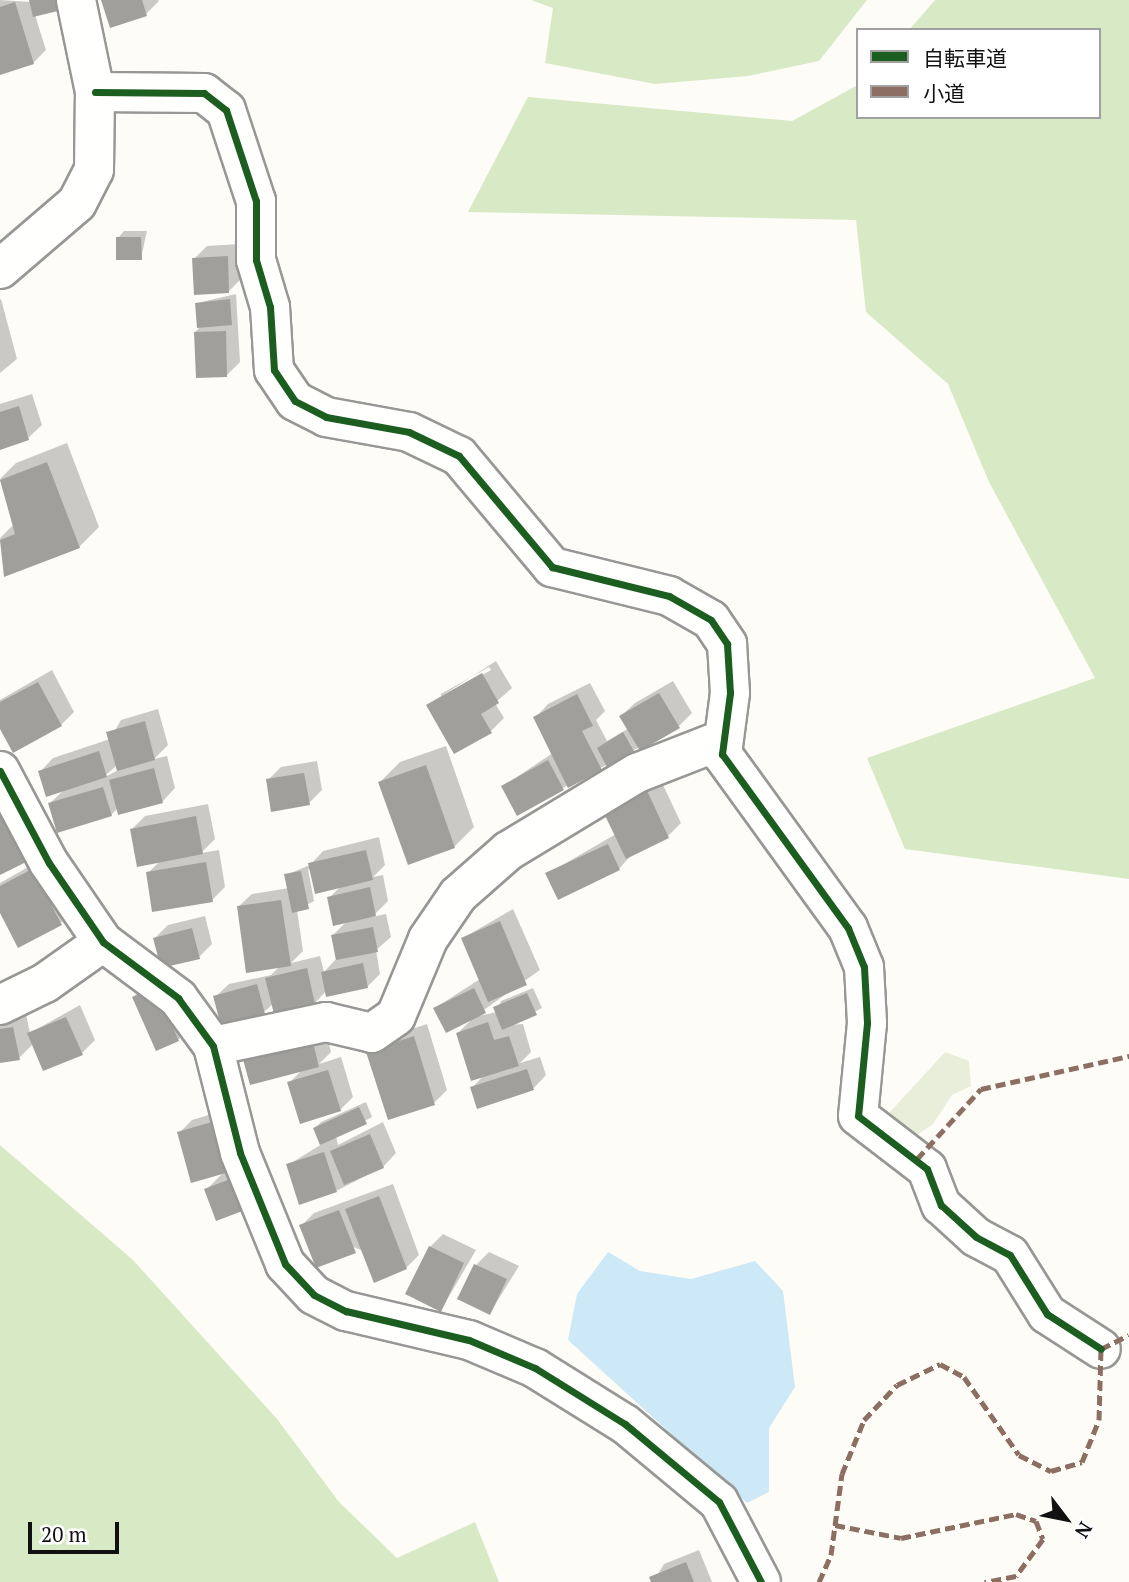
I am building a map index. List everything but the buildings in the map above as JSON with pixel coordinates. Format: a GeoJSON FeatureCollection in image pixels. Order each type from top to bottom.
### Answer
{"type":"FeatureCollection","features":[{"type":"Feature","properties":{"kind":"street"},"geometry":{"type":"LineString","coordinates":[[0,269],[77,204],[94,170],[95,92],[76,0]]}},
{"type":"Feature","properties":{"kind":"street"},"geometry":{"type":"LineString","coordinates":[[95,92],[204,93],[226,110],[256,201],[256,260],[271,307],[274,370],[295,401],[326,417],[409,432],[459,456],[552,567],[669,596],[711,620],[727,644],[729,668],[719,741],[722,754],[848,928],[864,967],[867,1023],[858,1116],[881,1140],[917,1159],[941,1206],[967,1229],[1010,1255],[1047,1314],[1101,1349]]}},
{"type":"Feature","properties":{"kind":"street"},"geometry":{"type":"LineString","coordinates":[[213,1046],[326,1022],[372,1033],[396,1016],[428,939],[458,895],[509,851],[637,772],[719,741]]}},
{"type":"Feature","properties":{"kind":"street"},"geometry":{"type":"LineString","coordinates":[[0,771],[49,863],[103,942],[178,998],[213,1046],[240,1153],[285,1264],[314,1295],[346,1311],[469,1340],[535,1368],[625,1424],[719,1502],[761,1582]]}},
{"type":"Feature","properties":{"kind":"street"},"geometry":{"type":"LineString","coordinates":[[0,1004],[45,984],[103,942]]}},
{"type":"Feature","properties":{"kind":"green space"},"geometry":{"type":"Polygon","coordinates":[[[531,0],[867,0],[819,61],[748,76],[655,84],[545,63],[553,8],[531,0]]]}},
{"type":"Feature","properties":{"kind":"green space"},"geometry":{"type":"Polygon","coordinates":[[[935,0],[1129,0],[1129,879],[905,849],[867,758],[1095,678],[989,482],[948,384],[866,312],[856,220],[468,212],[528,97],[792,121],[856,86],[856,119],[1101,119],[1101,28],[911,28],[935,0]]]}},
{"type":"Feature","properties":{"kind":"green space"},"geometry":{"type":"Polygon","coordinates":[[[945,1052],[969,1061],[971,1086],[952,1095],[933,1124],[914,1137],[897,1132],[890,1112],[945,1052]]]}},
{"type":"Feature","properties":{"kind":"green space"},"geometry":{"type":"Polygon","coordinates":[[[0,1145],[133,1260],[277,1419],[339,1502],[397,1558],[475,1522],[499,1582],[0,1582],[0,1145]]]}},
{"type":"Feature","properties":{"kind":"water"},"geometry":{"type":"Polygon","coordinates":[[[608,1252],[640,1271],[691,1279],[755,1261],[783,1291],[795,1387],[769,1428],[769,1492],[747,1503],[568,1340],[577,1294],[608,1252]]]}},
{"type":"Feature","properties":{"kind":"marked path"},"geometry":{"type":"LineString","coordinates":[[917,1159],[981,1089],[1129,1056]]}},
{"type":"Feature","properties":{"kind":"marked path"},"geometry":{"type":"LineString","coordinates":[[819,1582],[831,1555],[842,1474],[864,1420],[897,1385],[940,1364],[964,1377],[1019,1455],[1051,1471],[1082,1462],[1099,1420],[1101,1349],[1129,1335]]}},
{"type":"Feature","properties":{"kind":"marked path"},"geometry":{"type":"LineString","coordinates":[[835,1525],[901,1538],[1016,1514],[1036,1521],[1043,1539],[1016,1576],[985,1582]]}},
{"type":"Feature","properties":{"kind":"cycle path"},"geometry":{"type":"LineString","coordinates":[[95,92],[204,93],[226,110],[256,201],[256,260],[270,307],[274,370],[295,401],[326,417],[409,432],[459,456],[552,567],[669,596],[711,620],[727,644],[730,693],[722,754],[848,928],[864,967],[867,1023],[858,1116],[927,1169],[941,1205],[976,1237],[1010,1255],[1047,1314],[1101,1349]]}},
{"type":"Feature","properties":{"kind":"cycle path"},"geometry":{"type":"LineString","coordinates":[[0,771],[49,863],[103,942],[178,998],[213,1046],[240,1153],[285,1264],[314,1295],[346,1311],[469,1340],[535,1368],[625,1424],[719,1502],[761,1582]]}}]}
